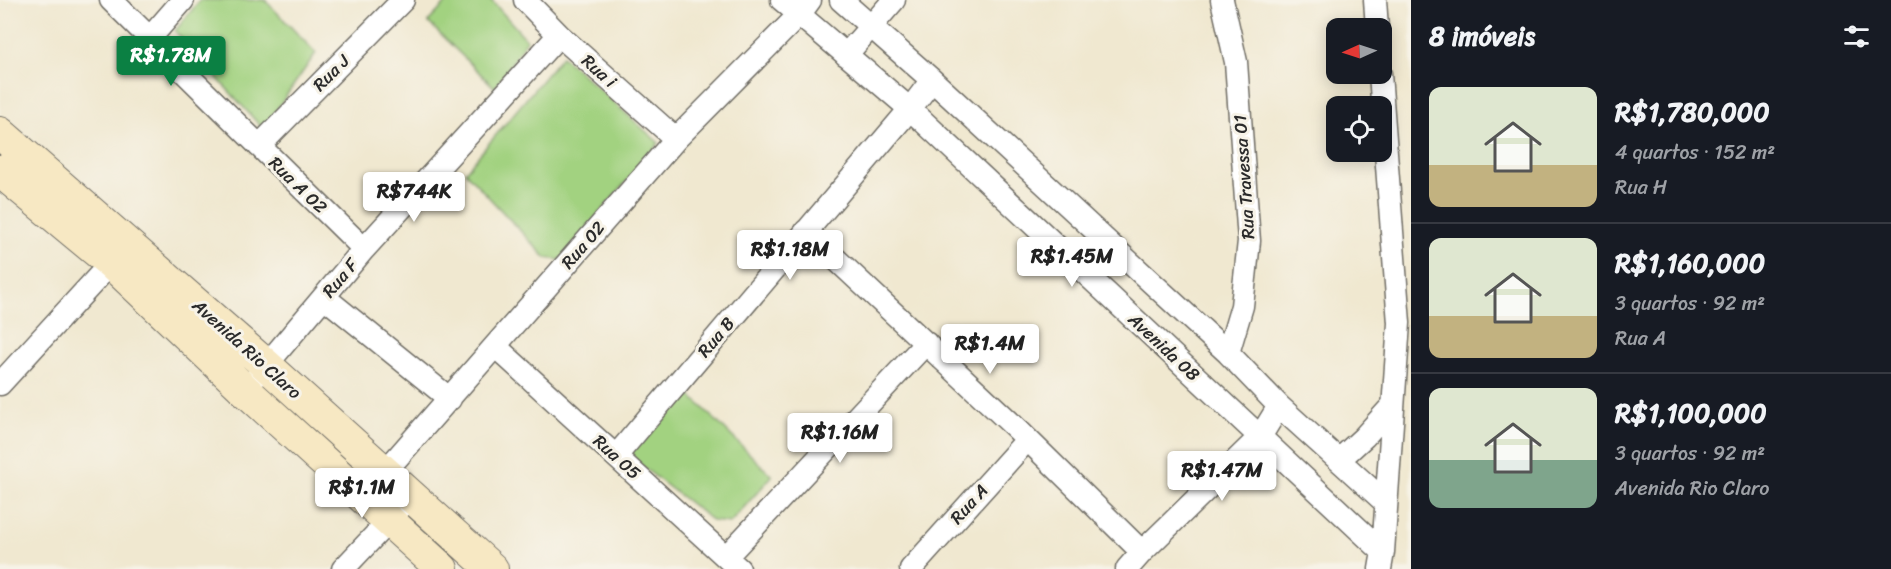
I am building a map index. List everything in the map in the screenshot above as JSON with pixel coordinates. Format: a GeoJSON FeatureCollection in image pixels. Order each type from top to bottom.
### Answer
{"type":"FeatureCollection","features":[{"type":"Feature","properties":{"kind":"street","name":"Rua A 02"},"geometry":{"type":"LineString","coordinates":[[111,0],[364,249]]}},
{"type":"Feature","properties":{"kind":"street"},"geometry":{"type":"LineString","coordinates":[[150,38],[183,0]]}},
{"type":"Feature","properties":{"kind":"street","name":"Rua J"},"geometry":{"type":"LineString","coordinates":[[259,146],[403,0]]}},
{"type":"Feature","properties":{"kind":"street","name":"Rua i"},"geometry":{"type":"LineString","coordinates":[[525,0],[559,35],[676,139]]}},
{"type":"Feature","properties":{"kind":"street"},"geometry":{"type":"LineString","coordinates":[[841,0],[932,80],[1228,353],[1279,406],[1386,503]]}},
{"type":"Feature","properties":{"kind":"street"},"geometry":{"type":"LineString","coordinates":[[846,55],[894,0]]}},
{"type":"Feature","properties":{"kind":"street","name":"Rua Travessa 01"},"geometry":{"type":"LineString","coordinates":[[1222,0],[1236,62],[1249,241],[1242,306],[1228,353]]}},
{"type":"Feature","properties":{"kind":"street"},"geometry":{"type":"LineString","coordinates":[[1375,0],[1376,18]]}},
{"type":"Feature","properties":{"kind":"street","name":"Avenida 08"},"geometry":{"type":"LineString","coordinates":[[797,5],[846,55],[909,109],[1260,437],[1382,560]]}},
{"type":"Feature","properties":{"kind":"street","name":"Rua 02"},"geometry":{"type":"LineString","coordinates":[[363,497],[676,139],[797,5]]}},
{"type":"Feature","properties":{"kind":"street","name":"Rua F"},"geometry":{"type":"LineString","coordinates":[[245,390],[364,249],[559,35]]}},
{"type":"Feature","properties":{"kind":"street","name":"Rua B"},"geometry":{"type":"LineString","coordinates":[[616,456],[932,80]]}},
{"type":"Feature","properties":{"kind":"street"},"geometry":{"type":"LineString","coordinates":[[1381,84],[1399,323],[1382,560]]}},
{"type":"Feature","properties":{"kind":"street","name":"Avenida Rio Claro"},"geometry":{"type":"LineString","coordinates":[[0,133],[119,254],[245,390],[442,569]]}},
{"type":"Feature","properties":{"kind":"street","name":"Avenida Rio Claro"},"geometry":{"type":"LineString","coordinates":[[0,171],[119,254],[266,365],[492,569]]}},
{"type":"Feature","properties":{"kind":"street"},"geometry":{"type":"LineString","coordinates":[[807,231],[1027,440],[1134,561],[1260,437],[1279,406]]}},
{"type":"Feature","properties":{"kind":"street"},"geometry":{"type":"LineString","coordinates":[[0,384],[119,254]]}},
{"type":"Feature","properties":{"kind":"street"},"geometry":{"type":"LineString","coordinates":[[324,297],[450,399]]}},
{"type":"Feature","properties":{"kind":"street"},"geometry":{"type":"LineString","coordinates":[[732,563],[926,343]]}},
{"type":"Feature","properties":{"kind":"street","name":"Rua 05"},"geometry":{"type":"LineString","coordinates":[[495,346],[732,563]]}},
{"type":"Feature","properties":{"kind":"street"},"geometry":{"type":"LineString","coordinates":[[1339,460],[1393,405]]}},
{"type":"Feature","properties":{"kind":"street","name":"Rua A"},"geometry":{"type":"LineString","coordinates":[[911,569],[1027,440]]}},
{"type":"Feature","properties":{"kind":"street"},"geometry":{"type":"LineString","coordinates":[[343,569],[411,496]]}},
{"type":"Feature","properties":{"kind":"green space"},"geometry":{"type":"Polygon","coordinates":[[[200,0],[265,0],[316,53],[263,129],[175,31],[200,0]]]}},
{"type":"Feature","properties":{"kind":"green space"},"geometry":{"type":"Polygon","coordinates":[[[449,0],[491,0],[527,40],[495,88],[428,22],[449,0]]]}},
{"type":"Feature","properties":{"kind":"green space"},"geometry":{"type":"Polygon","coordinates":[[[562,56],[659,143],[560,260],[546,258],[465,172],[562,56]]]}},
{"type":"Feature","properties":{"kind":"green space"},"geometry":{"type":"Polygon","coordinates":[[[685,390],[772,476],[730,523],[713,521],[626,454],[685,390]]]}}]}
